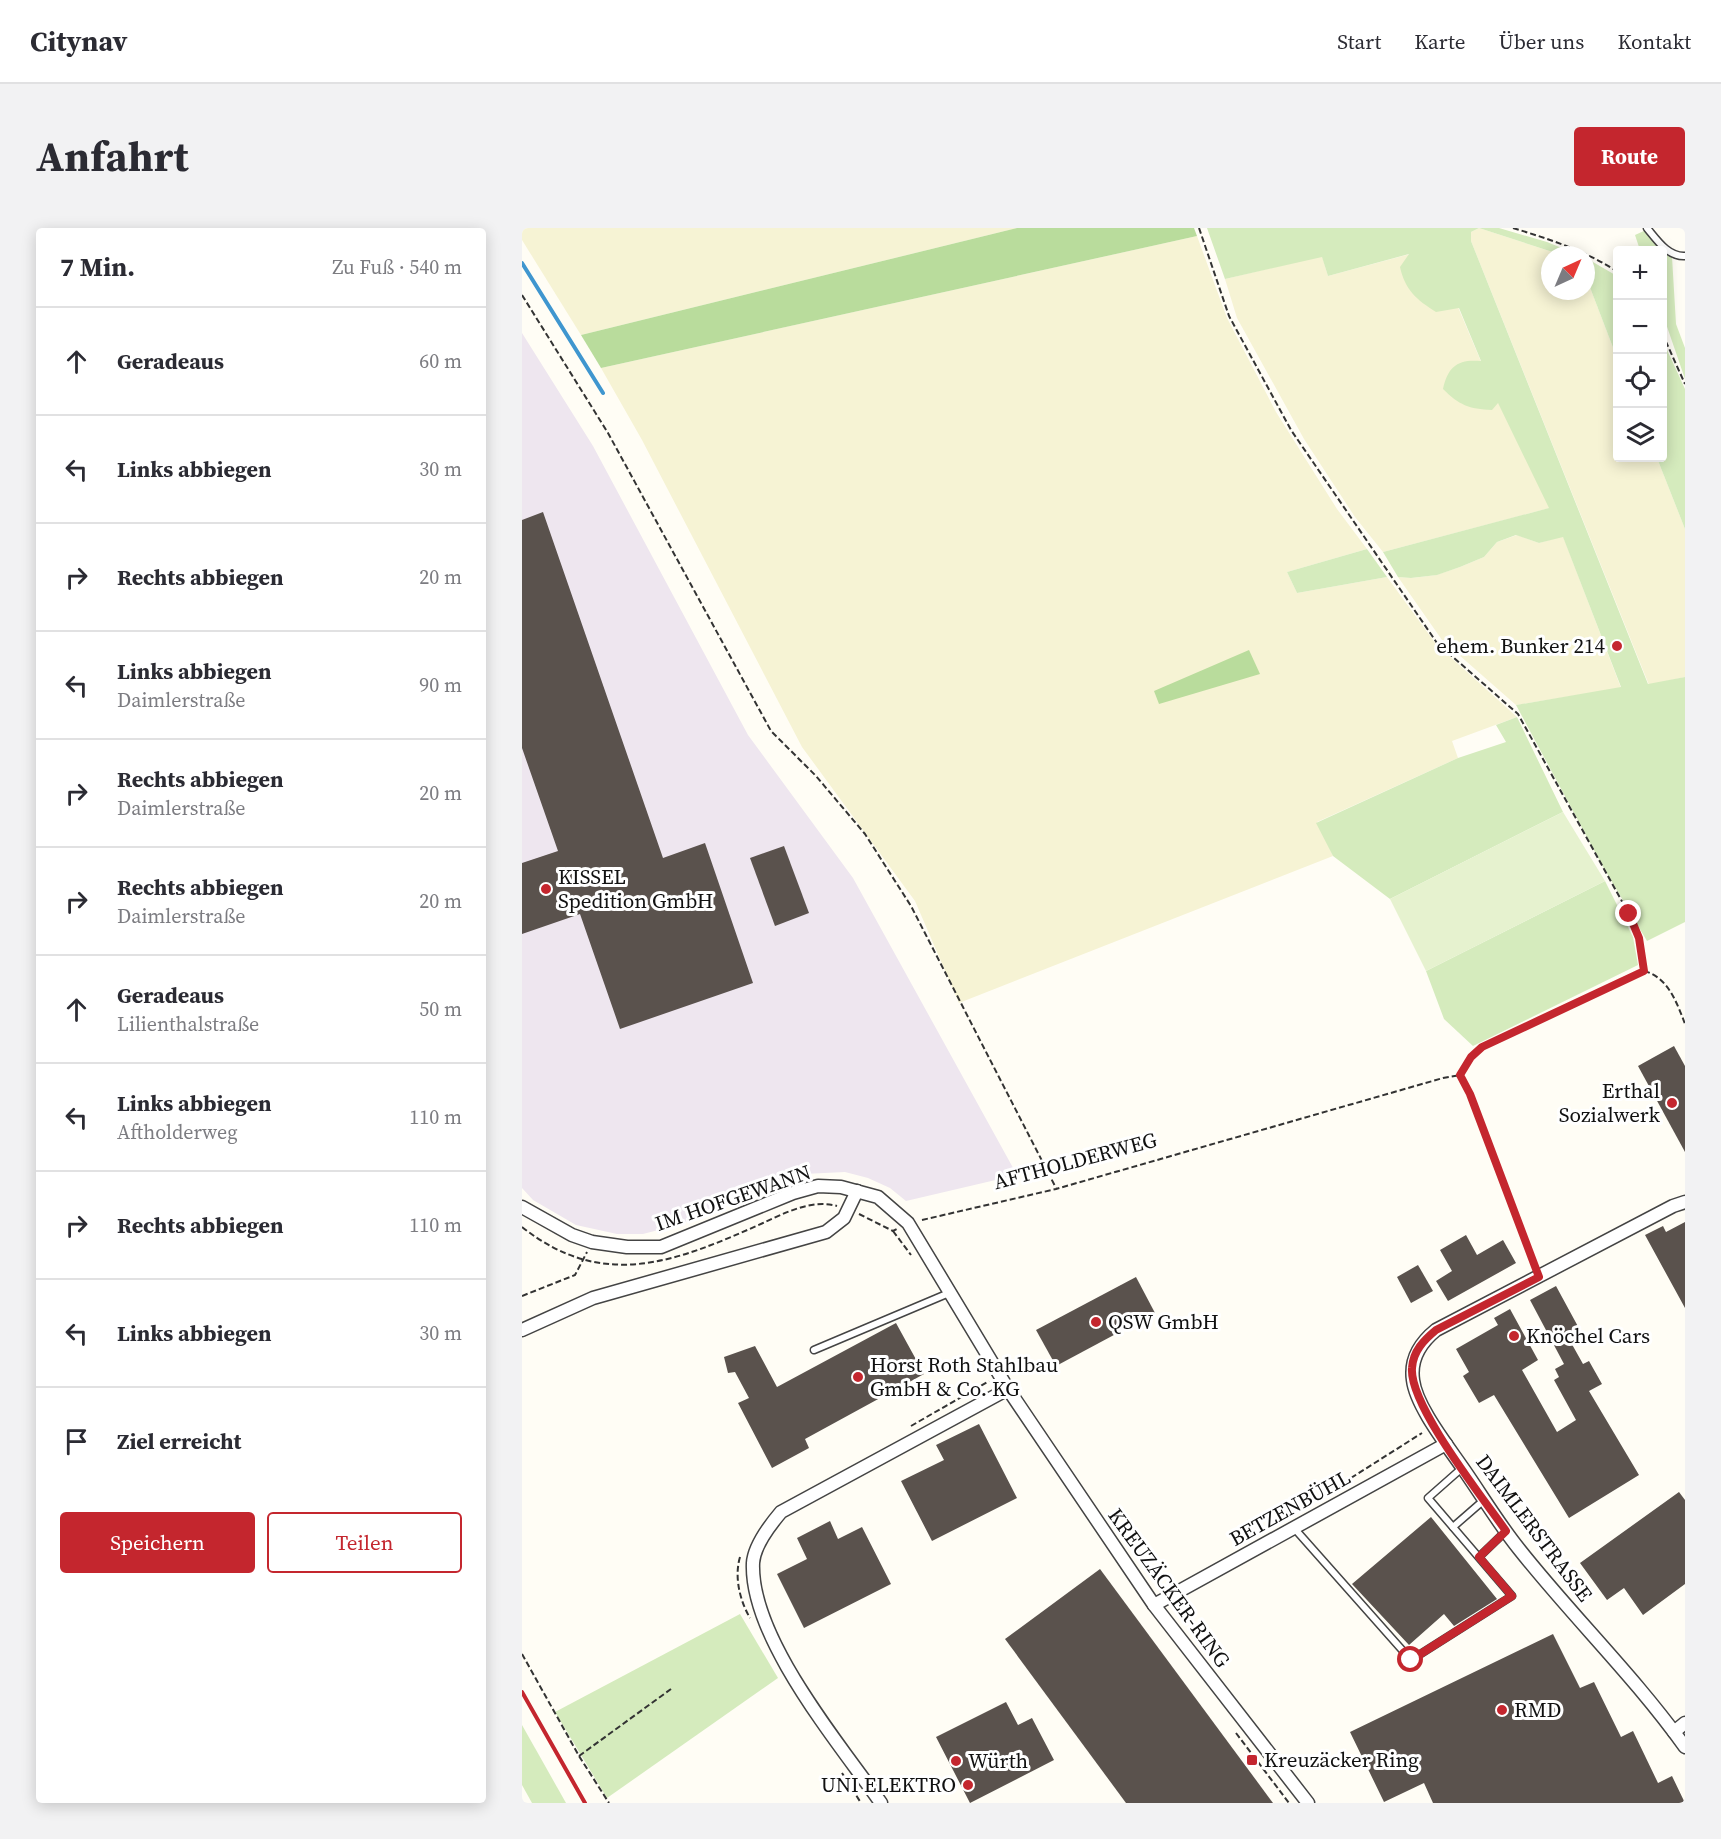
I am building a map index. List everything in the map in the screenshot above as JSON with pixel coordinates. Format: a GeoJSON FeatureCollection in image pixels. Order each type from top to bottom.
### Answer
{"type":"FeatureCollection","features":[{"type":"Feature","properties":{"kind":"street","name":"IM HOFGEWANN"},"geometry":{"type":"LineString","coordinates":[[522,1207],[572,1235],[592,1242],[627,1247],[661,1247],[793,1193],[818,1186],[841,1187],[857,1191]]}},
{"type":"Feature","properties":{"kind":"street"},"geometry":{"type":"LineString","coordinates":[[522,1330],[593,1298],[826,1232],[844,1218],[857,1191],[878,1197],[908,1223]]}},
{"type":"Feature","properties":{"kind":"street","name":"DAIMLERSTRASSE"},"geometry":{"type":"LineString","coordinates":[[1685,1202],[1672,1206],[1449,1324],[1424,1340],[1416,1353],[1412,1367],[1413,1382],[1418,1397],[1446,1444],[1506,1531],[1685,1747]]}},
{"type":"Feature","properties":{"kind":"street","name":"KREUZÄCKER-RING"},"geometry":{"type":"LineString","coordinates":[[908,1223],[1008,1389],[1154,1605],[1308,1803]]}},
{"type":"Feature","properties":{"kind":"street"},"geometry":{"type":"LineString","coordinates":[[881,1803],[808,1699],[770,1636],[756,1591],[753,1561],[768,1528],[781,1512],[1008,1389]]}},
{"type":"Feature","properties":{"kind":"street","name":"BETZENBÜHL"},"geometry":{"type":"LineString","coordinates":[[1154,1605],[1446,1444]]}},
{"type":"Feature","properties":{"kind":"street"},"geometry":{"type":"LineString","coordinates":[[1674,1732],[1685,1723]]}},
{"type":"Feature","properties":{"kind":"lane"},"geometry":{"type":"LineString","coordinates":[[1647,228],[1666,250],[1678,256],[1685,256]]}},
{"type":"Feature","properties":{"kind":"lane"},"geometry":{"type":"LineString","coordinates":[[814,1350],[949,1293]]}},
{"type":"Feature","properties":{"kind":"lane"},"geometry":{"type":"LineString","coordinates":[[1294,1528],[1411,1660],[1512,1596],[1428,1498],[1462,1467]]}},
{"type":"Feature","properties":{"kind":"lane"},"geometry":{"type":"LineString","coordinates":[[1453,1527],[1484,1499]]}},
{"type":"Feature","properties":{"kind":"lane"},"geometry":{"type":"LineString","coordinates":[[1479,1557],[1506,1531]]}},
{"type":"Feature","properties":{"kind":"path"},"geometry":{"type":"LineString","coordinates":[[1199,228],[1229,316],[1291,430],[1437,643],[1518,714],[1629,914],[1639,938],[1644,971]]}},
{"type":"Feature","properties":{"kind":"path"},"geometry":{"type":"LineString","coordinates":[[1513,228],[1549,239],[1602,261],[1613,269]]}},
{"type":"Feature","properties":{"kind":"path"},"geometry":{"type":"LineString","coordinates":[[522,295],[608,433],[771,731],[816,776],[865,834],[911,906],[1056,1189]]}},
{"type":"Feature","properties":{"kind":"path"},"geometry":{"type":"LineString","coordinates":[[1667,344],[1685,384]]}},
{"type":"Feature","properties":{"kind":"path"},"geometry":{"type":"LineString","coordinates":[[1539,1277],[1470,1094],[1460,1075],[1471,1057],[1482,1047],[1644,971],[1654,973],[1664,982],[1685,1024]]}},
{"type":"Feature","properties":{"kind":"path","name":"AFTHOLDERWEG"},"geometry":{"type":"LineString","coordinates":[[848,1209],[893,1231],[908,1223],[1056,1189],[1432,1081],[1460,1075]]}},
{"type":"Feature","properties":{"kind":"path"},"geometry":{"type":"LineString","coordinates":[[522,1296],[575,1275],[592,1242]]}},
{"type":"Feature","properties":{"kind":"path"},"geometry":{"type":"LineString","coordinates":[[909,1427],[990,1381]]}},
{"type":"Feature","properties":{"kind":"path"},"geometry":{"type":"LineString","coordinates":[[741,1553],[739,1583],[743,1606],[754,1626]]}},
{"type":"Feature","properties":{"kind":"path"},"geometry":{"type":"LineString","coordinates":[[522,1654],[579,1756],[609,1803]]}},
{"type":"Feature","properties":{"kind":"path"},"geometry":{"type":"LineString","coordinates":[[579,1756],[671,1689]]}},
{"type":"Feature","properties":{"kind":"path"},"geometry":{"type":"LineString","coordinates":[[837,1765],[861,1803]]}},
{"type":"Feature","properties":{"kind":"shaded area"},"geometry":{"type":"Polygon","coordinates":[[[522,228],[1017,228],[581,335],[522,240],[522,228]]]}},
{"type":"Feature","properties":{"kind":"shaded area"},"geometry":{"type":"Polygon","coordinates":[[[1479,228],[1541,248],[1541,300],[1595,300],[1613,348],[1613,462],[1659,462],[1685,529],[1685,677],[1649,685],[1471,241],[1471,232],[1479,228]]]}},
{"type":"Feature","properties":{"kind":"shaded area"},"geometry":{"type":"Polygon","coordinates":[[[1197,236],[1227,318],[1276,412],[1337,509],[1367,549],[1287,572],[1297,593],[1387,577],[1436,644],[1517,717],[1452,741],[1458,758],[1317,822],[1333,856],[959,1003],[915,901],[802,747],[642,440],[601,368],[1197,236]]]}},
{"type":"Feature","properties":{"kind":"shaded area"},"geometry":{"type":"Polygon","coordinates":[[[1410,254],[1458,307],[1498,402],[1550,508],[1383,552],[1355,517],[1304,439],[1237,318],[1225,279],[1322,256],[1328,276],[1410,254]]]}},
{"type":"Feature","properties":{"kind":"shaded area","name":"KISSEL Spedition GmbH"},"geometry":{"type":"Polygon","coordinates":[[[522,333],[593,446],[748,735],[853,878],[1017,1175],[906,1201],[890,1188],[868,1178],[845,1172],[804,1174],[681,1224],[643,1234],[617,1234],[576,1225],[533,1200],[522,1188],[522,333]]]}},
{"type":"Feature","properties":{"kind":"shaded area"},"geometry":{"type":"Polygon","coordinates":[[[1517,535],[1539,543],[1563,536],[1621,688],[1516,705],[1442,640],[1398,577],[1436,575],[1460,567],[1484,557],[1497,542],[1517,535]]]}},
{"type":"Feature","properties":{"kind":"green space"},"geometry":{"type":"Polygon","coordinates":[[[1017,228],[1194,228],[1197,236],[601,368],[581,335],[1017,228]]]}},
{"type":"Feature","properties":{"kind":"green space"},"geometry":{"type":"Polygon","coordinates":[[[1207,228],[1479,228],[1471,232],[1471,241],[1648,684],[1685,677],[1685,922],[1647,941],[1602,865],[1516,705],[1621,687],[1563,537],[1539,543],[1516,535],[1497,542],[1484,557],[1460,567],[1437,575],[1411,578],[1398,577],[1383,552],[1549,508],[1498,403],[1492,410],[1477,409],[1459,402],[1443,389],[1448,375],[1455,366],[1466,361],[1481,361],[1459,308],[1436,312],[1413,294],[1405,282],[1400,267],[1409,254],[1328,276],[1322,257],[1225,279],[1207,228]]]}},
{"type":"Feature","properties":{"kind":"green space"},"geometry":{"type":"Polygon","coordinates":[[[1479,228],[1499,228],[1557,246],[1541,246],[1541,248],[1479,228]]]}},
{"type":"Feature","properties":{"kind":"green space"},"geometry":{"type":"Polygon","coordinates":[[[1646,230],[1661,246],[1639,246],[1635,235],[1646,230]]]}},
{"type":"Feature","properties":{"kind":"green space"},"geometry":{"type":"Polygon","coordinates":[[[1667,252],[1672,257],[1676,324],[1685,348],[1685,379],[1667,327],[1667,252]]]}},
{"type":"Feature","properties":{"kind":"green space"},"geometry":{"type":"Polygon","coordinates":[[[1595,263],[1613,274],[1613,348],[1595,300],[1595,263]]]}},
{"type":"Feature","properties":{"kind":"green space"},"geometry":{"type":"Polygon","coordinates":[[[1667,350],[1685,389],[1685,529],[1659,462],[1667,462],[1667,350]]]}},
{"type":"Feature","properties":{"kind":"green space"},"geometry":{"type":"Polygon","coordinates":[[[1367,549],[1387,577],[1297,593],[1287,572],[1367,549]]]}},
{"type":"Feature","properties":{"kind":"green space"},"geometry":{"type":"Polygon","coordinates":[[[1249,650],[1260,674],[1159,704],[1154,691],[1249,650]]]}},
{"type":"Feature","properties":{"kind":"green space"},"geometry":{"type":"Polygon","coordinates":[[[1517,717],[1563,812],[1390,899],[1333,856],[1316,823],[1458,758],[1506,742],[1496,725],[1517,717]]]}},
{"type":"Feature","properties":{"kind":"green space"},"geometry":{"type":"Polygon","coordinates":[[[1563,812],[1605,881],[1426,971],[1390,899],[1563,812]]]}},
{"type":"Feature","properties":{"kind":"green space"},"geometry":{"type":"Polygon","coordinates":[[[1605,881],[1633,937],[1638,965],[1473,1046],[1444,1019],[1426,971],[1605,881]]]}},
{"type":"Feature","properties":{"kind":"green space"},"geometry":{"type":"Polygon","coordinates":[[[740,1614],[778,1678],[607,1798],[555,1712],[740,1614]]]}},
{"type":"Feature","properties":{"kind":"green space"},"geometry":{"type":"Polygon","coordinates":[[[522,1725],[566,1803],[532,1803],[522,1785],[522,1725]]]}},
{"type":"Feature","properties":{"kind":"building"},"geometry":{"type":"Polygon","coordinates":[[[543,512],[663,858],[705,843],[753,983],[620,1029],[580,914],[522,934],[522,863],[558,851],[522,748],[522,520],[543,512]]]}},
{"type":"Feature","properties":{"kind":"building"},"geometry":{"type":"Polygon","coordinates":[[[784,846],[809,913],[775,926],[750,858],[784,846]]]}},
{"type":"Feature","properties":{"kind":"building","name":"Erthal Sozialwerk"},"geometry":{"type":"Polygon","coordinates":[[[1674,1046],[1685,1066],[1685,1152],[1638,1066],[1674,1046]]]}},
{"type":"Feature","properties":{"kind":"building"},"geometry":{"type":"Polygon","coordinates":[[[1685,1222],[1685,1308],[1645,1235],[1663,1226],[1666,1232],[1685,1222]]]}},
{"type":"Feature","properties":{"kind":"building"},"geometry":{"type":"Polygon","coordinates":[[[1466,1235],[1477,1255],[1503,1240],[1516,1263],[1448,1301],[1436,1281],[1452,1271],[1440,1250],[1466,1235]]]}},
{"type":"Feature","properties":{"kind":"building"},"geometry":{"type":"Polygon","coordinates":[[[1418,1265],[1433,1291],[1411,1303],[1397,1277],[1418,1265]]]}},
{"type":"Feature","properties":{"kind":"building","name":"QSW GmbH"},"geometry":{"type":"Polygon","coordinates":[[[1136,1277],[1155,1313],[1056,1366],[1036,1330],[1136,1277]]]}},
{"type":"Feature","properties":{"kind":"building"},"geometry":{"type":"Polygon","coordinates":[[[1556,1286],[1581,1332],[1569,1339],[1583,1364],[1589,1361],[1602,1384],[1589,1391],[1639,1475],[1569,1518],[1494,1395],[1479,1403],[1463,1376],[1469,1372],[1456,1349],[1498,1325],[1494,1318],[1510,1309],[1538,1360],[1522,1370],[1557,1432],[1576,1420],[1554,1380],[1559,1377],[1555,1369],[1564,1364],[1530,1300],[1556,1286]]]}},
{"type":"Feature","properties":{"kind":"building"},"geometry":{"type":"Polygon","coordinates":[[[896,1323],[924,1374],[805,1439],[809,1448],[772,1468],[738,1403],[749,1398],[735,1372],[728,1373],[724,1357],[755,1346],[777,1387],[896,1323]]]}},
{"type":"Feature","properties":{"kind":"building"},"geometry":{"type":"Polygon","coordinates":[[[979,1424],[1017,1498],[932,1541],[901,1481],[944,1460],[936,1445],[979,1424]]]}},
{"type":"Feature","properties":{"kind":"building"},"geometry":{"type":"Polygon","coordinates":[[[1679,1492],[1685,1500],[1685,1584],[1643,1615],[1624,1588],[1607,1600],[1580,1563],[1679,1492]]]}},
{"type":"Feature","properties":{"kind":"building"},"geometry":{"type":"Polygon","coordinates":[[[1431,1517],[1497,1599],[1454,1626],[1444,1614],[1409,1645],[1352,1584],[1431,1517]]]}},
{"type":"Feature","properties":{"kind":"building"},"geometry":{"type":"Polygon","coordinates":[[[830,1521],[838,1539],[862,1527],[891,1584],[804,1628],[777,1574],[807,1559],[797,1538],[830,1521]]]}},
{"type":"Feature","properties":{"kind":"building"},"geometry":{"type":"Polygon","coordinates":[[[1100,1569],[1273,1803],[1126,1803],[1005,1639],[1100,1569]]]}},
{"type":"Feature","properties":{"kind":"building","name":"RMD"},"geometry":{"type":"Polygon","coordinates":[[[1553,1634],[1580,1688],[1594,1682],[1621,1737],[1633,1731],[1658,1783],[1672,1776],[1685,1803],[1433,1803],[1424,1783],[1384,1802],[1350,1732],[1553,1634]]]}},
{"type":"Feature","properties":{"kind":"building"},"geometry":{"type":"Polygon","coordinates":[[[1006,1702],[1018,1725],[1032,1718],[1054,1760],[970,1803],[936,1737],[1006,1702]]]}},
{"type":"Feature","properties":{"kind":"waterway"},"geometry":{"type":"LineString","coordinates":[[522,263],[603,393]]}},
{"type":"Feature","properties":{"kind":"railway"},"geometry":{"type":"LineString","coordinates":[[522,1692],[585,1803]]}},
{"type":"Feature","properties":{"kind":"place","name":"ehem. Bunker 214"},"geometry":{"type":"Point","coordinates":[1617,646]}},
{"type":"Feature","properties":{"kind":"place","name":"KISSEL Spedition GmbH"},"geometry":{"type":"Point","coordinates":[546,889]}},
{"type":"Feature","properties":{"kind":"place","name":"Erthal Sozialwerk"},"geometry":{"type":"Point","coordinates":[1672,1103]}},
{"type":"Feature","properties":{"kind":"place","name":"QSW GmbH"},"geometry":{"type":"Point","coordinates":[1096,1322]}},
{"type":"Feature","properties":{"kind":"place","name":"Knöchel Cars"},"geometry":{"type":"Point","coordinates":[1514,1336]}},
{"type":"Feature","properties":{"kind":"place","name":"Horst Roth Stahlbau GmbH & Co. KG"},"geometry":{"type":"Point","coordinates":[858,1377]}},
{"type":"Feature","properties":{"kind":"place","name":"RMD"},"geometry":{"type":"Point","coordinates":[1502,1710]}},
{"type":"Feature","properties":{"kind":"place","name":"Kreuzäcker Ring"},"geometry":{"type":"Point","coordinates":[1252,1760]}},
{"type":"Feature","properties":{"kind":"place","name":"Würth"},"geometry":{"type":"Point","coordinates":[956,1761]}},
{"type":"Feature","properties":{"kind":"place","name":"UNI ELEKTRO"},"geometry":{"type":"Point","coordinates":[968,1785]}},
{"type":"Feature","properties":{"kind":"route"},"geometry":{"type":"LineString","coordinates":[[1411,1660],[1512,1596],[1479,1557],[1506,1531],[1446,1444],[1418,1397],[1413,1382],[1412,1367],[1416,1353],[1424,1340],[1436,1330],[1539,1277],[1470,1094],[1460,1075],[1471,1057],[1482,1047],[1644,971],[1639,938],[1629,914]]}}]}
